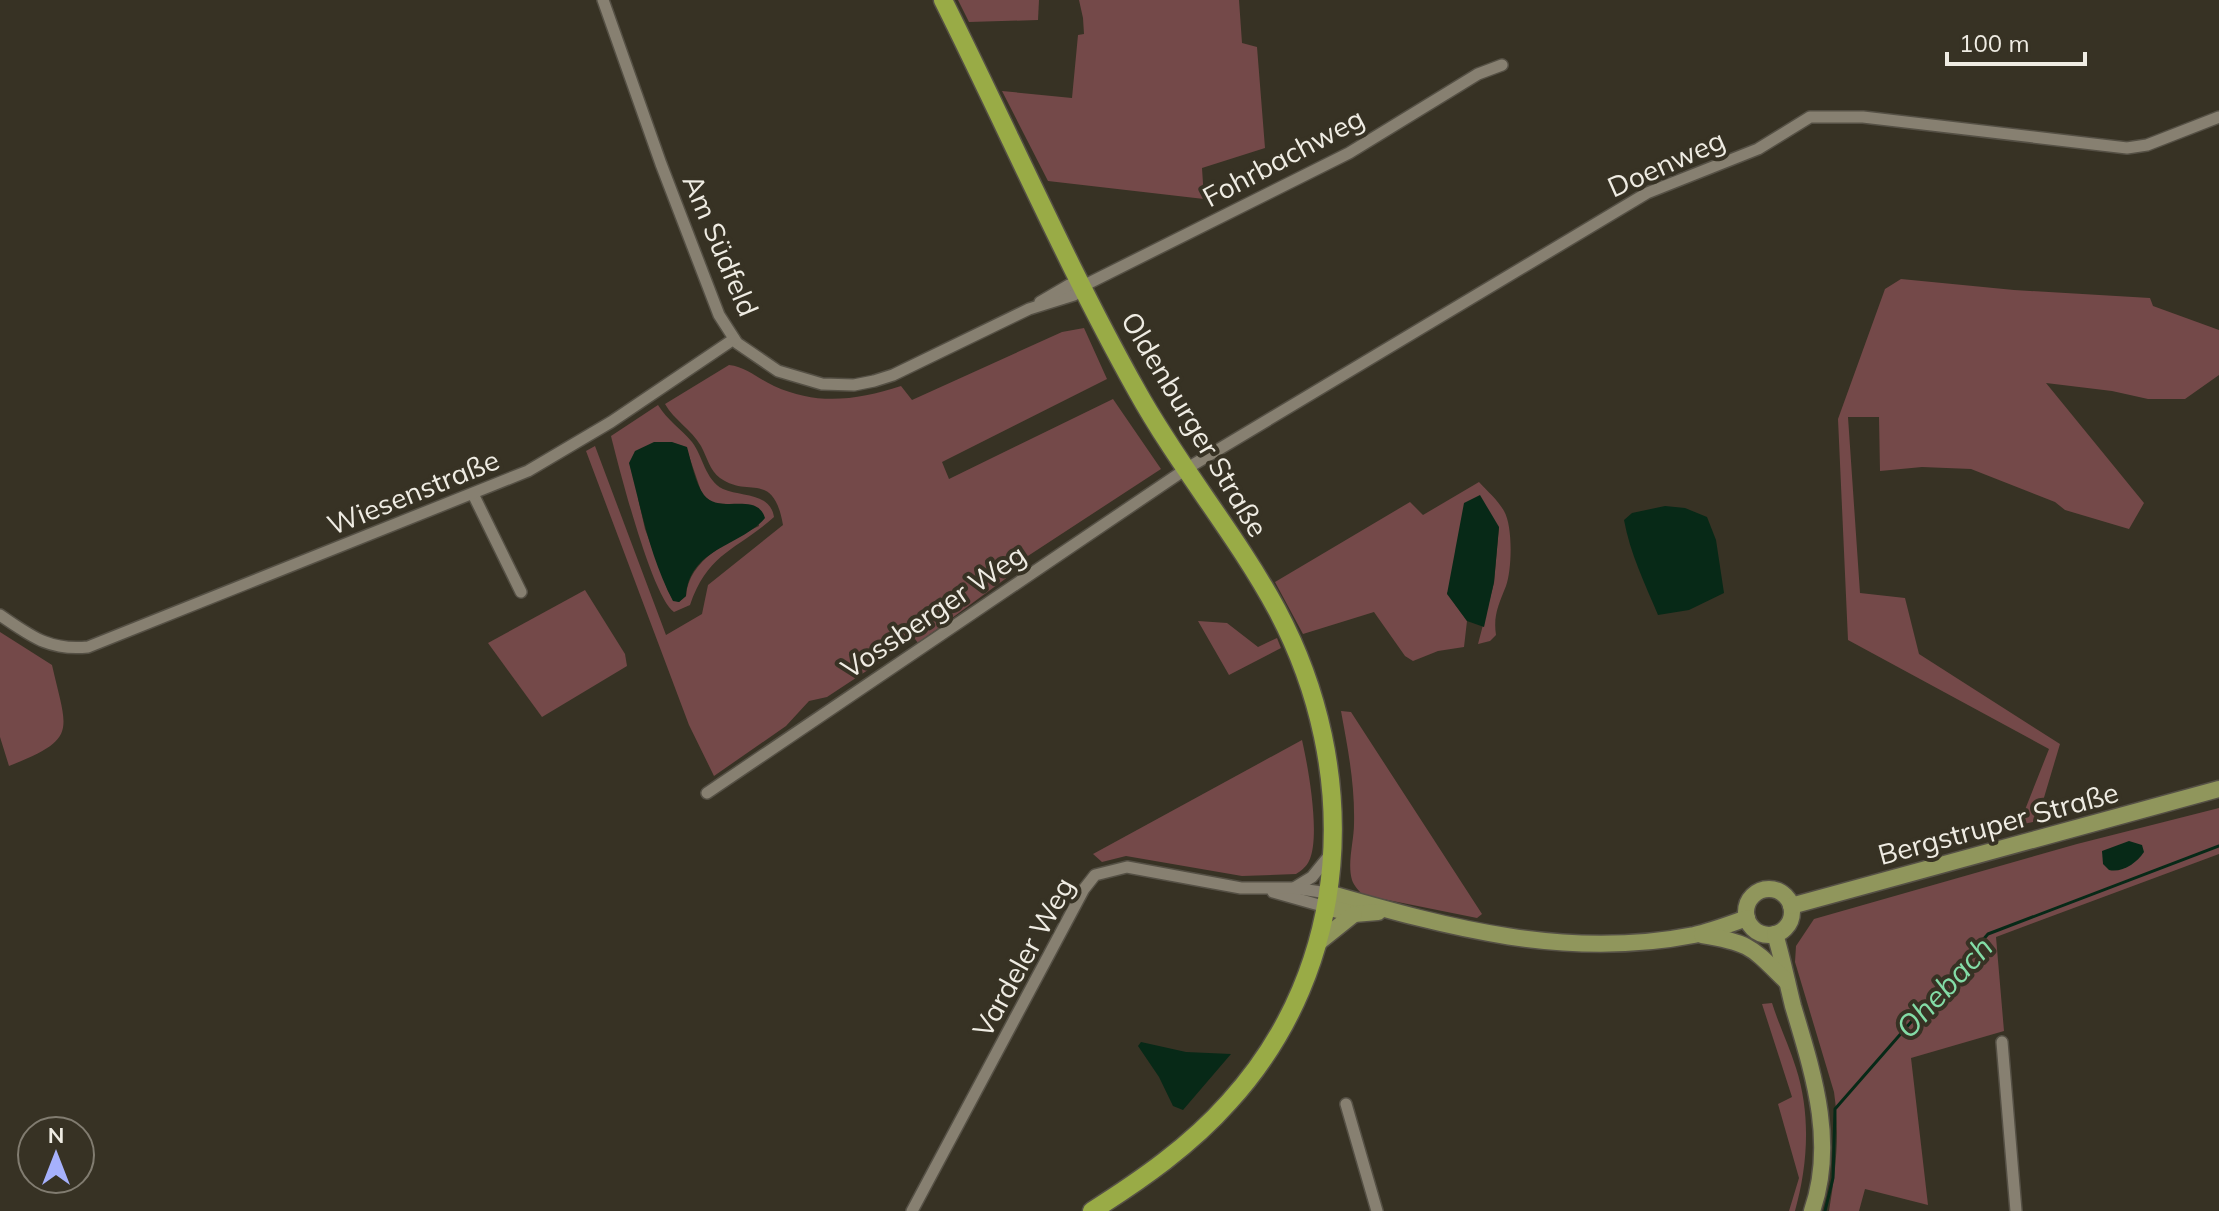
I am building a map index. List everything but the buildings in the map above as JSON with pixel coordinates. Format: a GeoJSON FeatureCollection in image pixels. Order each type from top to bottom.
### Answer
{"type":"FeatureCollection","features":[{"type":"Feature","properties":{"kind":"main road","name":"Oldenburger Straße"},"geometry":{"type":"LineString","coordinates":[[943,0],[1139,395],[1276,609],[1306,674],[1330,768],[1332,852],[1327,900],[1319,942],[1295,1007],[1263,1060],[1229,1103],[1174,1154],[1092,1211]]}},
{"type":"Feature","properties":{"kind":"main road","name":"Bergstruper Straße"},"geometry":{"type":"LineString","coordinates":[[1791,906],[2219,789]]}},
{"type":"Feature","properties":{"kind":"main road"},"geometry":{"type":"LineString","coordinates":[[1763,890],[1783,894],[1791,906],[1787,926],[1775,934],[1755,930],[1747,918],[1747,904],[1763,890]]}},
{"type":"Feature","properties":{"kind":"main road"},"geometry":{"type":"LineString","coordinates":[[1327,900],[1528,941],[1564,944],[1643,942],[1697,934],[1747,918]]}},
{"type":"Feature","properties":{"kind":"main road"},"geometry":{"type":"LineString","coordinates":[[1327,900],[1354,914],[1388,912]]}},
{"type":"Feature","properties":{"kind":"main road"},"geometry":{"type":"LineString","coordinates":[[1319,942],[1354,914]]}},
{"type":"Feature","properties":{"kind":"main road"},"geometry":{"type":"LineString","coordinates":[[1697,934],[1751,947],[1787,982]]}},
{"type":"Feature","properties":{"kind":"main road"},"geometry":{"type":"LineString","coordinates":[[1775,934],[1816,1088],[1821,1120],[1821,1175],[1812,1211]]}},
{"type":"Feature","properties":{"kind":"street","name":"Am Südfeld"},"geometry":{"type":"LineString","coordinates":[[603,0],[707,286],[734,339],[758,358],[791,377],[822,384],[854,385],[893,375],[1029,309],[1074,295],[1083,286]]}},
{"type":"Feature","properties":{"kind":"street","name":"Fohrbachweg"},"geometry":{"type":"LineString","coordinates":[[1083,286],[1349,153],[1478,74],[1502,65]]}},
{"type":"Feature","properties":{"kind":"street","name":"Doenweg"},"geometry":{"type":"LineString","coordinates":[[1186,469],[1647,193],[1758,149],[1810,117],[1863,117],[2127,148],[2147,145],[2219,116]]}},
{"type":"Feature","properties":{"kind":"street","name":"Wiesenstraße"},"geometry":{"type":"LineString","coordinates":[[0,615],[39,641],[66,649],[88,647],[528,471],[580,442],[734,339]]}},
{"type":"Feature","properties":{"kind":"street","name":"Vossberger Weg"},"geometry":{"type":"LineString","coordinates":[[707,793],[1186,469]]}},
{"type":"Feature","properties":{"kind":"street"},"geometry":{"type":"LineString","coordinates":[[473,494],[521,592]]}},
{"type":"Feature","properties":{"kind":"street"},"geometry":{"type":"LineString","coordinates":[[1294,888],[1312,877],[1332,852]]}},
{"type":"Feature","properties":{"kind":"street","name":"Vardeler Weg"},"geometry":{"type":"LineString","coordinates":[[912,1211],[1084,889],[1095,875],[1127,867],[1327,900]]}},
{"type":"Feature","properties":{"kind":"street","name":"Vardeler Weg"},"geometry":{"type":"LineString","coordinates":[[1263,890],[1294,888],[1327,900]]}},
{"type":"Feature","properties":{"kind":"street"},"geometry":{"type":"LineString","coordinates":[[2002,1042],[2016,1211]]}},
{"type":"Feature","properties":{"kind":"street"},"geometry":{"type":"LineString","coordinates":[[1346,1104],[1377,1211]]}},
{"type":"Feature","properties":{"kind":"shaded area"},"geometry":{"type":"Polygon","coordinates":[[[958,0],[1039,0],[1038,20],[969,22],[958,0]]]}},
{"type":"Feature","properties":{"kind":"shaded area"},"geometry":{"type":"Polygon","coordinates":[[[1079,0],[1239,0],[1242,43],[1257,47],[1265,148],[1202,168],[1204,199],[1048,181],[1002,91],[1072,98],[1078,35],[1084,34],[1079,0]]]}},
{"type":"Feature","properties":{"kind":"shaded area"},"geometry":{"type":"Polygon","coordinates":[[[1901,279],[2150,298],[2153,306],[2219,330],[2219,375],[2185,399],[2148,399],[2046,383],[2144,503],[2129,529],[2065,510],[2055,502],[1971,469],[1922,467],[1880,471],[1879,417],[1848,417],[1860,593],[1905,598],[1919,654],[2060,744],[2037,821],[2019,825],[2049,749],[1848,640],[1838,419],[1885,289],[1901,279]]]}},
{"type":"Feature","properties":{"kind":"shaded area"},"geometry":{"type":"Polygon","coordinates":[[[1084,328],[1107,379],[942,462],[949,479],[1113,399],[1161,469],[1014,565],[1016,571],[918,643],[915,639],[827,697],[809,701],[786,726],[714,776],[689,725],[586,451],[595,446],[666,635],[702,614],[708,585],[783,525],[773,497],[759,488],[731,484],[720,478],[711,468],[697,440],[665,404],[729,365],[774,386],[806,396],[838,399],[901,386],[912,400],[1062,332],[1084,328]]]}},
{"type":"Feature","properties":{"kind":"shaded area"},"geometry":{"type":"Polygon","coordinates":[[[658,405],[692,442],[717,485],[761,499],[767,503],[774,517],[715,563],[697,587],[690,605],[674,612],[656,583],[647,558],[611,436],[658,405]],[[686,447],[638,498],[645,529],[668,591],[673,600],[679,602],[686,596],[694,572],[712,553],[759,526],[755,506],[713,503],[702,494],[686,447]]]}},
{"type":"Feature","properties":{"kind":"shaded area"},"geometry":{"type":"Polygon","coordinates":[[[654,442],[672,442],[687,447],[698,484],[711,501],[754,506],[761,510],[765,518],[706,558],[696,568],[689,580],[686,596],[679,602],[673,601],[658,567],[629,463],[635,451],[654,442]]]}},
{"type":"Feature","properties":{"kind":"shaded area"},"geometry":{"type":"Polygon","coordinates":[[[1479,482],[1504,511],[1510,537],[1508,579],[1496,615],[1496,635],[1490,641],[1478,644],[1494,583],[1499,527],[1447,593],[1467,621],[1464,647],[1438,651],[1413,661],[1405,656],[1374,612],[1303,634],[1275,582],[1410,502],[1423,515],[1479,482]]]}},
{"type":"Feature","properties":{"kind":"shaded area"},"geometry":{"type":"Polygon","coordinates":[[[1480,495],[1499,527],[1494,582],[1484,627],[1467,621],[1447,594],[1464,503],[1480,495]]]}},
{"type":"Feature","properties":{"kind":"shaded area"},"geometry":{"type":"Polygon","coordinates":[[[1665,506],[1685,508],[1707,517],[1716,540],[1724,593],[1689,610],[1658,615],[1634,556],[1624,520],[1632,513],[1665,506]]]}},
{"type":"Feature","properties":{"kind":"shaded area"},"geometry":{"type":"Polygon","coordinates":[[[585,590],[625,654],[627,666],[542,717],[488,643],[585,590]]]}},
{"type":"Feature","properties":{"kind":"shaded area"},"geometry":{"type":"Polygon","coordinates":[[[1198,621],[1227,623],[1258,647],[1277,638],[1281,648],[1229,675],[1198,621]]]}},
{"type":"Feature","properties":{"kind":"shaded area"},"geometry":{"type":"Polygon","coordinates":[[[0,632],[52,665],[63,719],[62,730],[47,748],[9,766],[0,737],[0,632]]]}},
{"type":"Feature","properties":{"kind":"shaded area"},"geometry":{"type":"Polygon","coordinates":[[[1341,711],[1351,712],[1482,914],[1477,918],[1363,895],[1355,886],[1350,866],[1354,831],[1353,795],[1341,711]]]}},
{"type":"Feature","properties":{"kind":"shaded area"},"geometry":{"type":"Polygon","coordinates":[[[1302,740],[1314,836],[1309,861],[1296,874],[1242,876],[1126,856],[1102,862],[1093,854],[1302,740]]]}},
{"type":"Feature","properties":{"kind":"shaded area"},"geometry":{"type":"Polygon","coordinates":[[[2219,808],[2219,854],[1996,937],[2004,1031],[1911,1058],[1928,1205],[1865,1189],[1859,1211],[1829,1211],[1836,1152],[1834,1092],[1795,962],[1796,946],[1814,919],[2077,844],[2219,808]]]}},
{"type":"Feature","properties":{"kind":"shaded area"},"geometry":{"type":"Polygon","coordinates":[[[2129,841],[2142,845],[2144,852],[2129,866],[2109,870],[2103,864],[2102,851],[2129,841]]]}},
{"type":"Feature","properties":{"kind":"shaded area"},"geometry":{"type":"Polygon","coordinates":[[[1772,1003],[1801,1085],[1806,1121],[1803,1176],[1795,1211],[1789,1211],[1799,1178],[1778,1104],[1792,1097],[1762,1004],[1772,1003]]]}},
{"type":"Feature","properties":{"kind":"shaded area"},"geometry":{"type":"Polygon","coordinates":[[[1141,1042],[1186,1052],[1231,1054],[1183,1110],[1173,1106],[1159,1077],[1138,1046],[1141,1042]]]}},
{"type":"Feature","properties":{"kind":"waterway","name":"Ohebach"},"geometry":{"type":"LineString","coordinates":[[1825,1211],[1833,1178],[1835,1109],[1988,934],[2219,846]]}}]}
